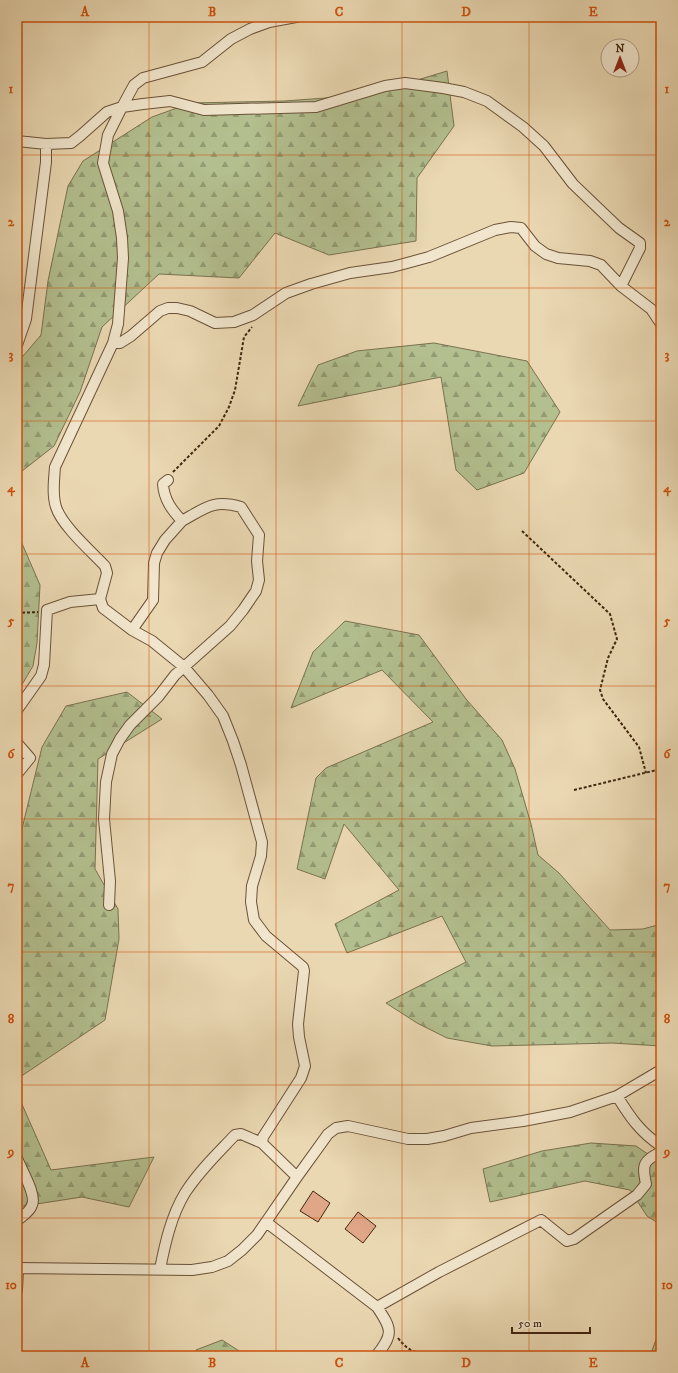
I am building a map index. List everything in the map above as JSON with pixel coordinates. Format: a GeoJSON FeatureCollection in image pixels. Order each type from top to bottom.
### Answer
{"type":"FeatureCollection","features":[{"type":"Feature","properties":{"kind":"street"},"geometry":{"type":"LineString","coordinates":[[262,1143],[263,1137],[301,1078],[305,1066],[298,1024],[304,971],[303,967],[266,936],[254,920],[251,902],[252,886],[261,856],[262,842],[241,765],[223,716],[208,695],[184,667],[152,641],[132,630],[103,608],[100,599],[107,573],[105,566],[64,522],[56,508],[54,474],[55,467],[113,343],[118,324],[122,238],[118,211],[103,163],[108,135],[122,107],[134,85],[143,78],[202,62],[231,38],[269,22],[296,17]]}},
{"type":"Feature","properties":{"kind":"street"},"geometry":{"type":"LineString","coordinates":[[17,141],[46,144],[70,143],[107,112],[122,107],[170,102],[204,110],[316,107],[386,86],[405,83],[464,92],[487,101],[523,127],[544,146],[573,184],[619,228],[640,243],[640,248],[621,286]]}},
{"type":"Feature","properties":{"kind":"street"},"geometry":{"type":"LineString","coordinates":[[17,345],[26,319],[46,162],[46,144]]}},
{"type":"Feature","properties":{"kind":"street"},"geometry":{"type":"LineString","coordinates":[[113,343],[120,344],[160,311],[168,308],[177,308],[190,311],[215,323],[234,322],[253,315],[286,293],[311,284],[350,273],[392,267],[429,257],[495,230],[511,227],[521,228],[535,246],[546,254],[558,258],[590,261],[601,266],[621,286],[651,309],[661,324]]}},
{"type":"Feature","properties":{"kind":"street"},"geometry":{"type":"LineString","coordinates":[[168,480],[163,484],[163,494],[169,505],[182,521]]}},
{"type":"Feature","properties":{"kind":"street"},"geometry":{"type":"LineString","coordinates":[[109,904],[110,881],[104,819],[106,782],[112,754],[130,725],[158,697],[175,675],[230,626],[244,610],[256,591],[259,580],[257,561],[259,535],[242,507],[229,503],[212,504],[182,521],[165,540],[157,553],[154,563],[153,600],[132,630]]}},
{"type":"Feature","properties":{"kind":"street"},"geometry":{"type":"LineString","coordinates":[[17,710],[41,676],[44,665],[47,610],[70,602],[100,599]]}},
{"type":"Feature","properties":{"kind":"street"},"geometry":{"type":"LineString","coordinates":[[17,744],[30,758],[17,774]]}},
{"type":"Feature","properties":{"kind":"street"},"geometry":{"type":"LineString","coordinates":[[17,1290],[18,1268],[192,1270],[212,1267],[228,1261],[257,1235],[297,1176],[328,1134],[336,1128],[348,1126],[397,1138],[408,1139],[427,1139],[444,1136],[471,1128],[522,1121],[570,1112],[617,1096],[661,1070]]}},
{"type":"Feature","properties":{"kind":"street"},"geometry":{"type":"LineString","coordinates":[[617,1096],[634,1121],[646,1135],[661,1146]]}},
{"type":"Feature","properties":{"kind":"street"},"geometry":{"type":"LineString","coordinates":[[160,1270],[167,1239],[176,1211],[185,1194],[200,1173],[235,1135],[241,1134],[262,1143],[297,1176]]}},
{"type":"Feature","properties":{"kind":"street"},"geometry":{"type":"LineString","coordinates":[[377,1307],[439,1272],[541,1220],[567,1241],[574,1240],[637,1195],[646,1184],[643,1172],[644,1164],[649,1158],[661,1152]]}},
{"type":"Feature","properties":{"kind":"street"},"geometry":{"type":"LineString","coordinates":[[17,1158],[33,1195],[33,1205],[28,1212],[17,1221]]}},
{"type":"Feature","properties":{"kind":"street"},"geometry":{"type":"LineString","coordinates":[[266,1222],[377,1307],[388,1324],[389,1337],[386,1344],[376,1356]]}},
{"type":"Feature","properties":{"kind":"path"},"geometry":{"type":"LineString","coordinates":[[168,480],[168,477],[219,426],[229,407],[235,390],[244,337],[253,325]]}},
{"type":"Feature","properties":{"kind":"path"},"geometry":{"type":"LineString","coordinates":[[522,531],[610,614],[617,639],[608,658],[600,690],[603,699],[639,747],[646,773]]}},
{"type":"Feature","properties":{"kind":"path"},"geometry":{"type":"LineString","coordinates":[[17,614],[47,610]]}},
{"type":"Feature","properties":{"kind":"path"},"geometry":{"type":"LineString","coordinates":[[574,790],[661,769]]}},
{"type":"Feature","properties":{"kind":"path"},"geometry":{"type":"LineString","coordinates":[[388,1324],[404,1346],[408,1349],[413,1352],[436,1356]]}},
{"type":"Feature","properties":{"kind":"green space"},"geometry":{"type":"Polygon","coordinates":[[[447,71],[454,126],[417,178],[416,241],[329,255],[275,233],[239,278],[159,274],[102,327],[80,392],[54,446],[17,475],[17,363],[41,335],[48,281],[68,186],[83,161],[152,117],[191,103],[284,101],[368,95],[447,71]]]}},
{"type":"Feature","properties":{"kind":"green space"},"geometry":{"type":"Polygon","coordinates":[[[434,343],[527,361],[560,412],[524,473],[477,490],[456,470],[441,377],[298,406],[318,365],[357,351],[434,343]]]}},
{"type":"Feature","properties":{"kind":"green space"},"geometry":{"type":"Polygon","coordinates":[[[17,532],[40,585],[37,643],[33,666],[17,693],[17,532]]]}},
{"type":"Feature","properties":{"kind":"green space"},"geometry":{"type":"Polygon","coordinates":[[[345,621],[419,635],[466,699],[502,740],[515,769],[531,824],[538,855],[559,873],[610,930],[643,929],[661,924],[661,1046],[612,1043],[492,1046],[447,1038],[417,1023],[386,1003],[466,962],[442,916],[347,953],[335,924],[399,890],[344,824],[325,879],[297,869],[316,778],[326,768],[433,722],[382,670],[291,708],[313,652],[345,621]]]}},
{"type":"Feature","properties":{"kind":"green space"},"geometry":{"type":"Polygon","coordinates":[[[127,692],[162,719],[98,759],[95,869],[118,909],[119,939],[105,1020],[17,1079],[17,849],[42,747],[66,706],[127,692]]]}},
{"type":"Feature","properties":{"kind":"green space"},"geometry":{"type":"Polygon","coordinates":[[[17,1093],[51,1170],[154,1157],[129,1207],[82,1197],[17,1207],[17,1093]]]}},
{"type":"Feature","properties":{"kind":"green space"},"geometry":{"type":"Polygon","coordinates":[[[591,1143],[636,1146],[661,1163],[661,1225],[647,1216],[630,1190],[585,1181],[490,1202],[483,1169],[542,1151],[591,1143]]]}},
{"type":"Feature","properties":{"kind":"green space"},"geometry":{"type":"Polygon","coordinates":[[[661,1334],[661,1356],[650,1356],[657,1337],[661,1334]]]}},
{"type":"Feature","properties":{"kind":"green space"},"geometry":{"type":"Polygon","coordinates":[[[222,1340],[247,1356],[196,1356],[196,1350],[222,1340]]]}},
{"type":"Feature","properties":{"kind":"building"},"geometry":{"type":"Polygon","coordinates":[[[313,1191],[330,1203],[318,1222],[300,1211],[313,1191]]]}},
{"type":"Feature","properties":{"kind":"building"},"geometry":{"type":"Polygon","coordinates":[[[358,1212],[376,1226],[363,1243],[345,1229],[358,1212]]]}}]}
